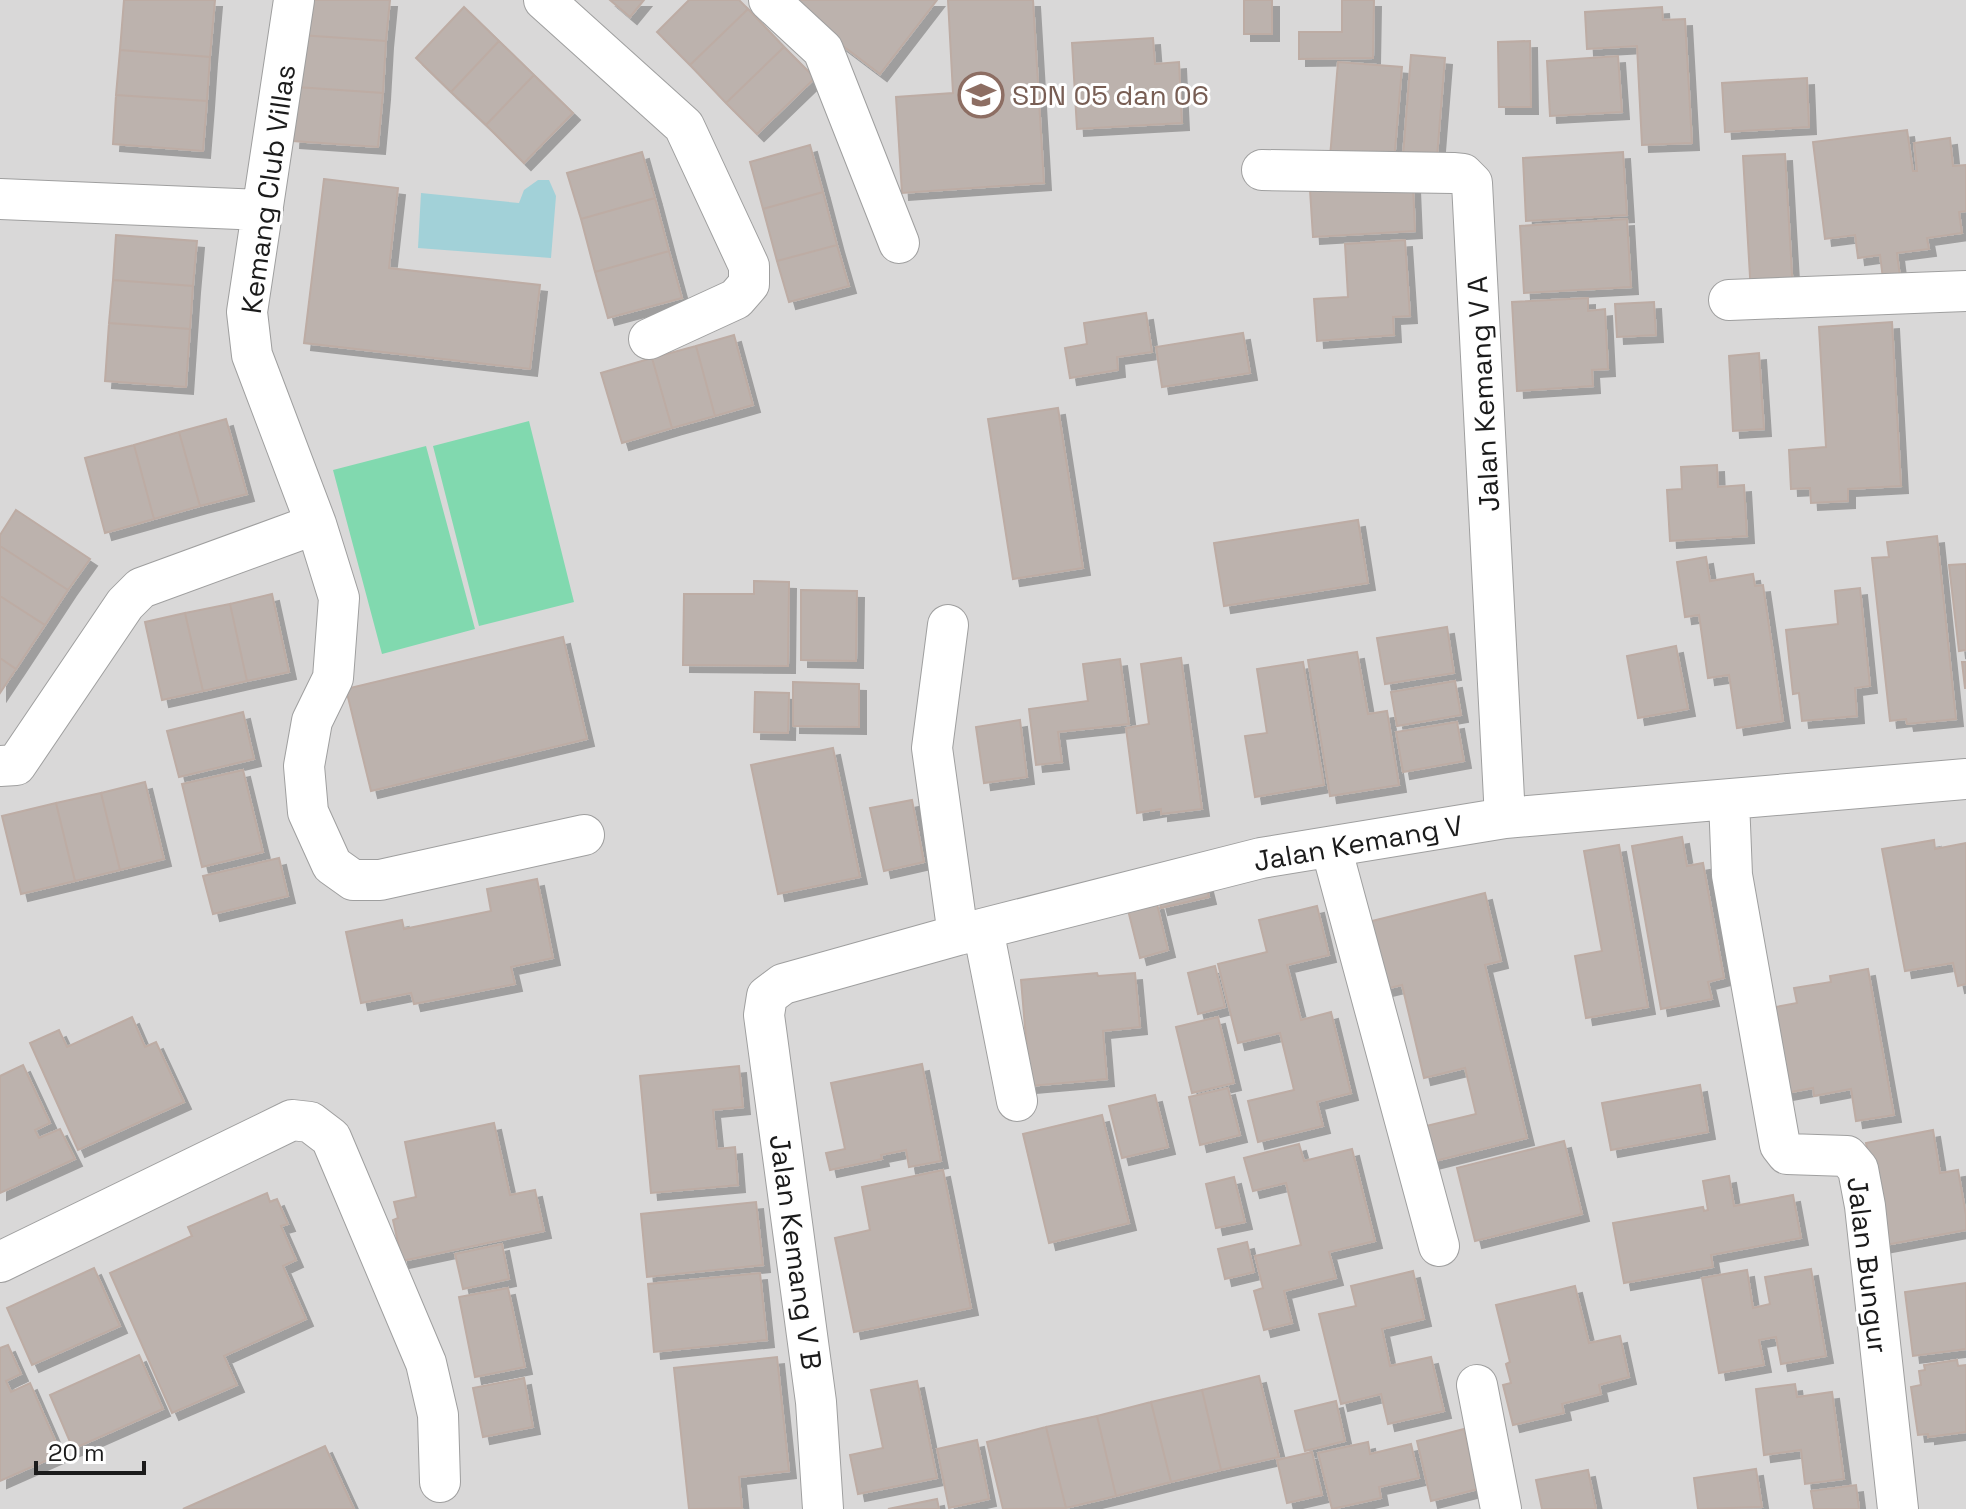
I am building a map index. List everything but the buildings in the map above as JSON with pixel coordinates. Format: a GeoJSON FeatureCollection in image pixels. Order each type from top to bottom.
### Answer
{"type":"FeatureCollection","features":[{"type":"Feature","properties":{"kind":"street","name":"Kemang Club Villas"},"geometry":{"type":"LineString","coordinates":[[294,0],[247,312],[252,355],[316,524],[339,598],[333,678],[312,721],[304,766],[308,812],[332,865],[353,880],[380,880],[584,835]]}},
{"type":"Feature","properties":{"kind":"street"},"geometry":{"type":"LineString","coordinates":[[544,0],[684,126],[749,266],[749,284],[736,299],[649,339]]}},
{"type":"Feature","properties":{"kind":"street"},"geometry":{"type":"LineString","coordinates":[[769,0],[823,50],[899,243]]}},
{"type":"Feature","properties":{"kind":"street","name":"Jalan Kemang V A"},"geometry":{"type":"LineString","coordinates":[[1262,170],[1453,173],[1463,174],[1472,183],[1505,818]]}},
{"type":"Feature","properties":{"kind":"street"},"geometry":{"type":"LineString","coordinates":[[0,199],[263,210]]}},
{"type":"Feature","properties":{"kind":"street"},"geometry":{"type":"LineString","coordinates":[[1729,300],[1966,291]]}},
{"type":"Feature","properties":{"kind":"street"},"geometry":{"type":"LineString","coordinates":[[0,766],[16,765],[125,604],[141,588],[316,524]]}},
{"type":"Feature","properties":{"kind":"street"},"geometry":{"type":"LineString","coordinates":[[948,625],[932,748],[970,932],[1017,1101]]}},
{"type":"Feature","properties":{"kind":"street","name":"Jalan Kemang V"},"geometry":{"type":"LineString","coordinates":[[767,996],[783,984],[970,932],[1261,858],[1505,818],[1966,779]]}},
{"type":"Feature","properties":{"kind":"street","name":"Jalan Bungur"},"geometry":{"type":"LineString","coordinates":[[1729,800],[1734,887],[1780,1145],[1787,1154],[1847,1156],[1858,1169],[1865,1206],[1898,1509]]}},
{"type":"Feature","properties":{"kind":"street"},"geometry":{"type":"LineString","coordinates":[[1331,847],[1439,1246]]}},
{"type":"Feature","properties":{"kind":"street","name":"Jalan Kemang V B"},"geometry":{"type":"LineString","coordinates":[[767,996],[764,1015],[816,1402],[823,1509]]}},
{"type":"Feature","properties":{"kind":"street"},"geometry":{"type":"LineString","coordinates":[[0,1262],[292,1120],[310,1122],[331,1138],[426,1363],[438,1415],[440,1482]]}},
{"type":"Feature","properties":{"kind":"street"},"geometry":{"type":"LineString","coordinates":[[1477,1385],[1501,1509]]}},
{"type":"Feature","properties":{"kind":"shaded area"},"geometry":{"type":"Polygon","coordinates":[[[0,0],[1966,0],[1966,1509],[0,1509],[0,0]]]}},
{"type":"Feature","properties":{"kind":"green space"},"geometry":{"type":"Polygon","coordinates":[[[529,421],[574,602],[479,626],[433,446],[529,421]]]}},
{"type":"Feature","properties":{"kind":"green space"},"geometry":{"type":"Polygon","coordinates":[[[426,446],[475,629],[382,654],[333,470],[426,446]]]}},
{"type":"Feature","properties":{"kind":"water"},"geometry":{"type":"Polygon","coordinates":[[[538,180],[549,180],[556,196],[551,258],[418,248],[421,193],[519,203],[524,190],[538,180]]]}},
{"type":"Feature","properties":{"kind":"place","name":"SDN 05 dan 06"},"geometry":{"type":"Point","coordinates":[981,95]}}]}
